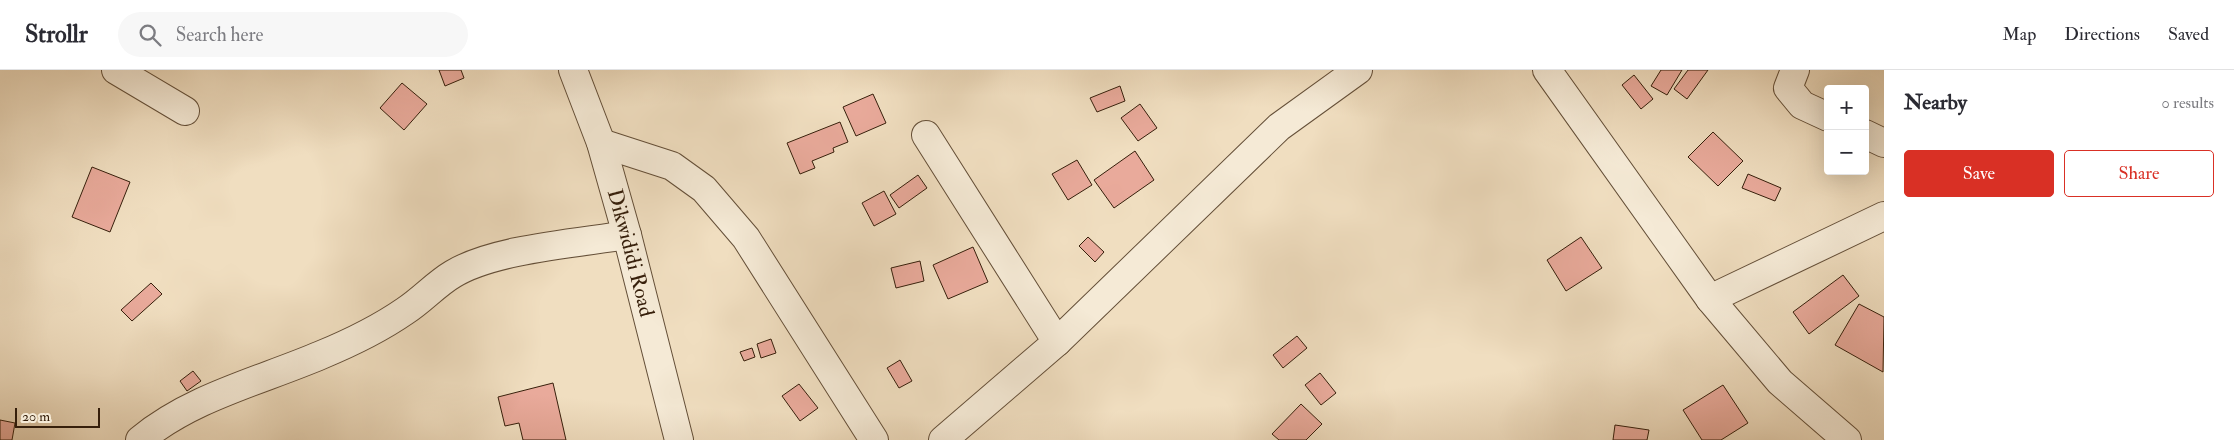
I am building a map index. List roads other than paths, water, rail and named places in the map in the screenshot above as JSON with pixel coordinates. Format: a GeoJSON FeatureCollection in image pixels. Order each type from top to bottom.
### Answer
{"type":"FeatureCollection","features":[{"type":"Feature","properties":{"kind":"street"},"geometry":{"type":"LineString","coordinates":[[116,70],[185,111]]}},
{"type":"Feature","properties":{"kind":"street","name":"Dikwididi Road"},"geometry":{"type":"LineString","coordinates":[[572,70],[601,144],[627,235],[675,438]]}},
{"type":"Feature","properties":{"kind":"street"},"geometry":{"type":"LineString","coordinates":[[943,440],[1057,342],[1279,127],[1358,70]]}},
{"type":"Feature","properties":{"kind":"street"},"geometry":{"type":"LineString","coordinates":[[1547,70],[1710,300],[1780,382],[1847,440]]}},
{"type":"Feature","properties":{"kind":"street"},"geometry":{"type":"LineString","coordinates":[[1795,70],[1788,88],[1802,105],[1824,115]]}},
{"type":"Feature","properties":{"kind":"street"},"geometry":{"type":"LineString","coordinates":[[926,135],[1057,342]]}},
{"type":"Feature","properties":{"kind":"street"},"geometry":{"type":"LineString","coordinates":[[1869,136],[1884,143]]}},
{"type":"Feature","properties":{"kind":"street"},"geometry":{"type":"LineString","coordinates":[[601,144],[672,166],[704,188],[746,238],[874,440]]}},
{"type":"Feature","properties":{"kind":"street"},"geometry":{"type":"LineString","coordinates":[[1710,300],[1884,216]]}},
{"type":"Feature","properties":{"kind":"street"},"geometry":{"type":"LineString","coordinates":[[140,440],[182,410],[322,355],[381,326],[407,310],[453,274],[480,262],[516,253],[627,235]]}}]}
